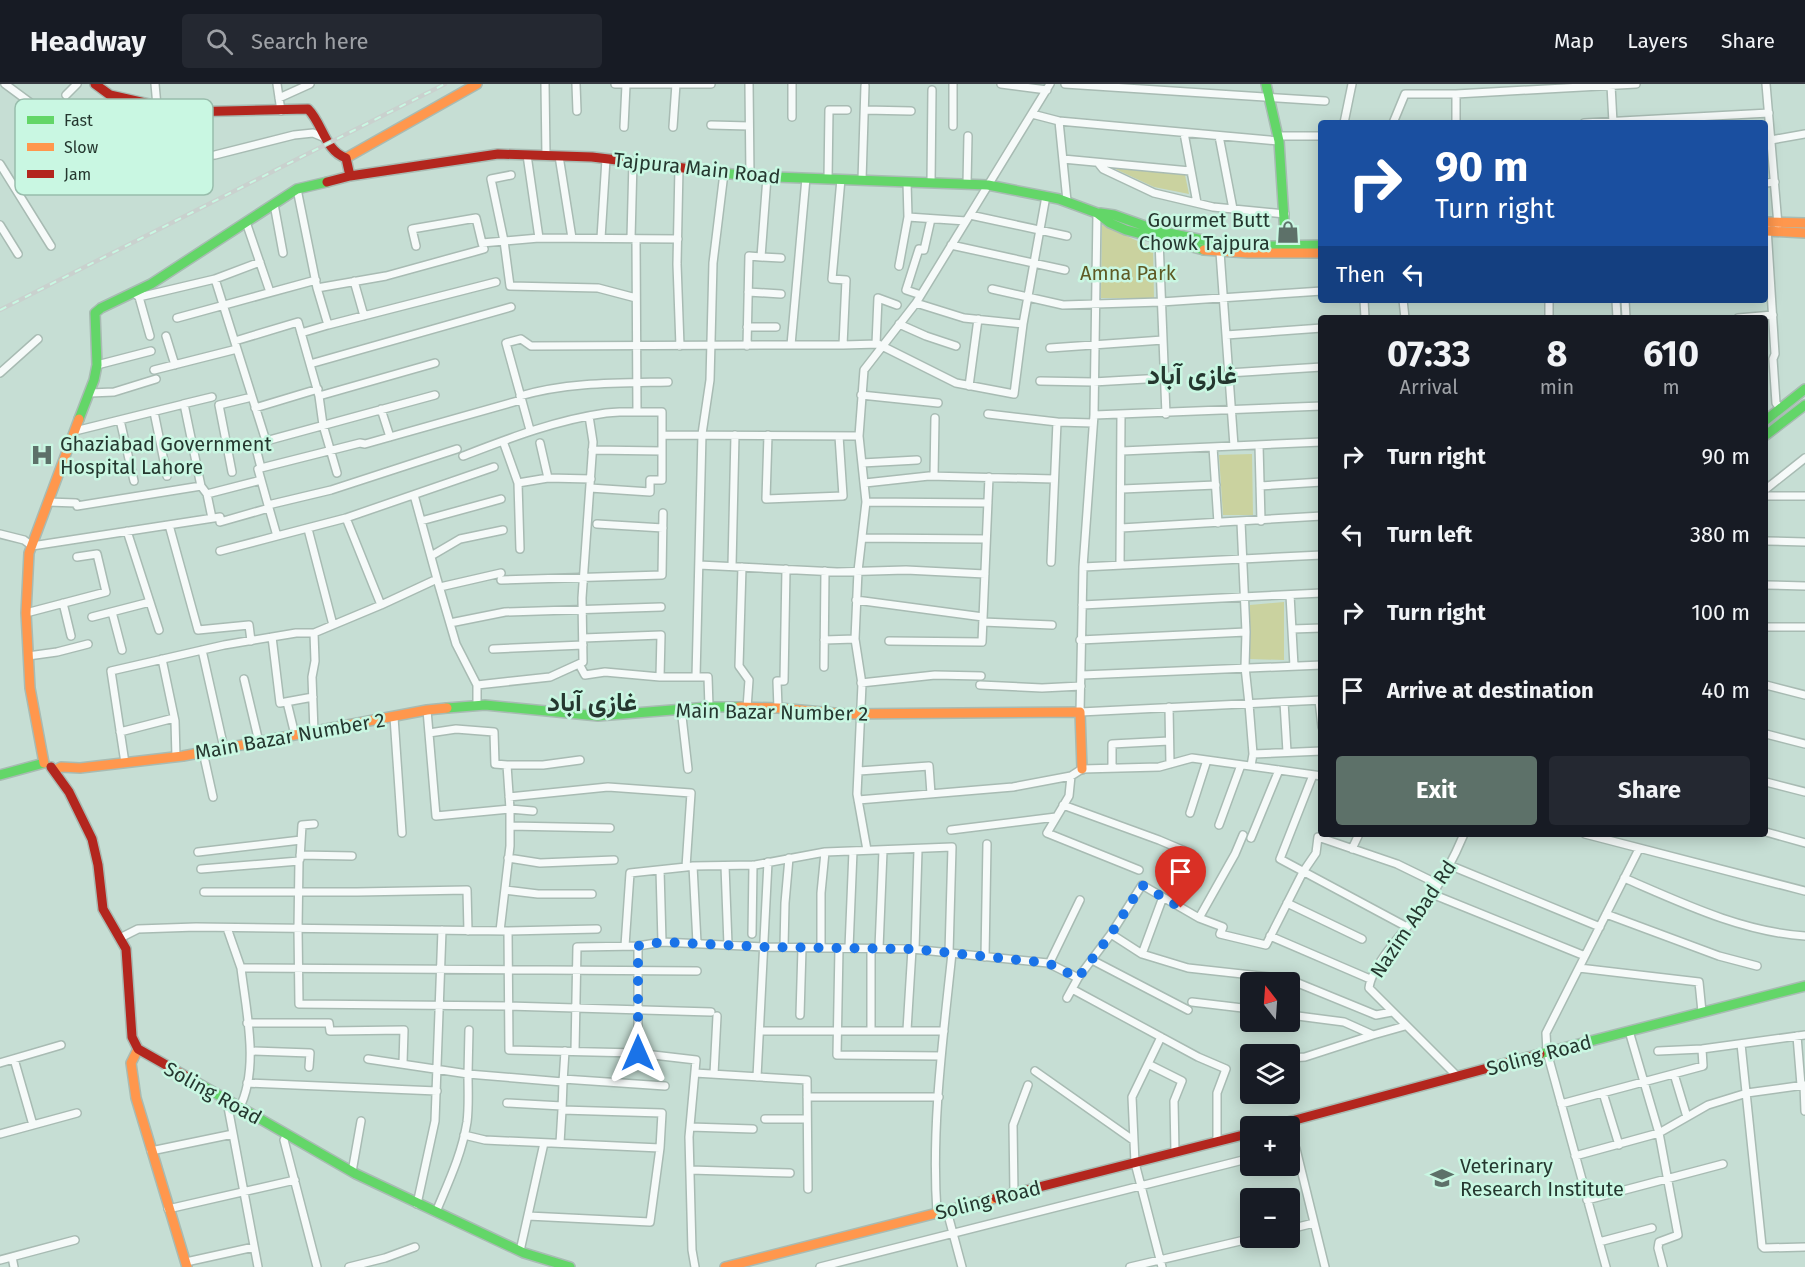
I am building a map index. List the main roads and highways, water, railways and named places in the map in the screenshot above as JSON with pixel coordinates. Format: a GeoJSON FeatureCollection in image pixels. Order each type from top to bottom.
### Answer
{"type":"FeatureCollection","features":[{"type":"Feature","properties":{"kind":"railway"},"geometry":{"type":"LineString","coordinates":[[0,310],[445,84]]}},
{"type":"Feature","properties":{"kind":"place","name":"Gourmet Butt Chowk Tajpura"},"geometry":{"type":"Point","coordinates":[1288,232]}},
{"type":"Feature","properties":{"kind":"place","name":"Ghaziabad Government Hospital Lahore"},"geometry":{"type":"Point","coordinates":[42,455]}},
{"type":"Feature","properties":{"kind":"place","name":"Veterinary Research Institute"},"geometry":{"type":"Point","coordinates":[1442,1178]}},
{"type":"Feature","properties":{"kind":"district","name":"غازى آباد"},"geometry":{"type":"Point","coordinates":[1192,375]}},
{"type":"Feature","properties":{"kind":"district","name":"غازى آباد"},"geometry":{"type":"Point","coordinates":[592,702]}},
{"type":"Feature","properties":{"kind":"park label","name":"Amna Park"},"geometry":{"type":"Point","coordinates":[1128,273]}}]}
